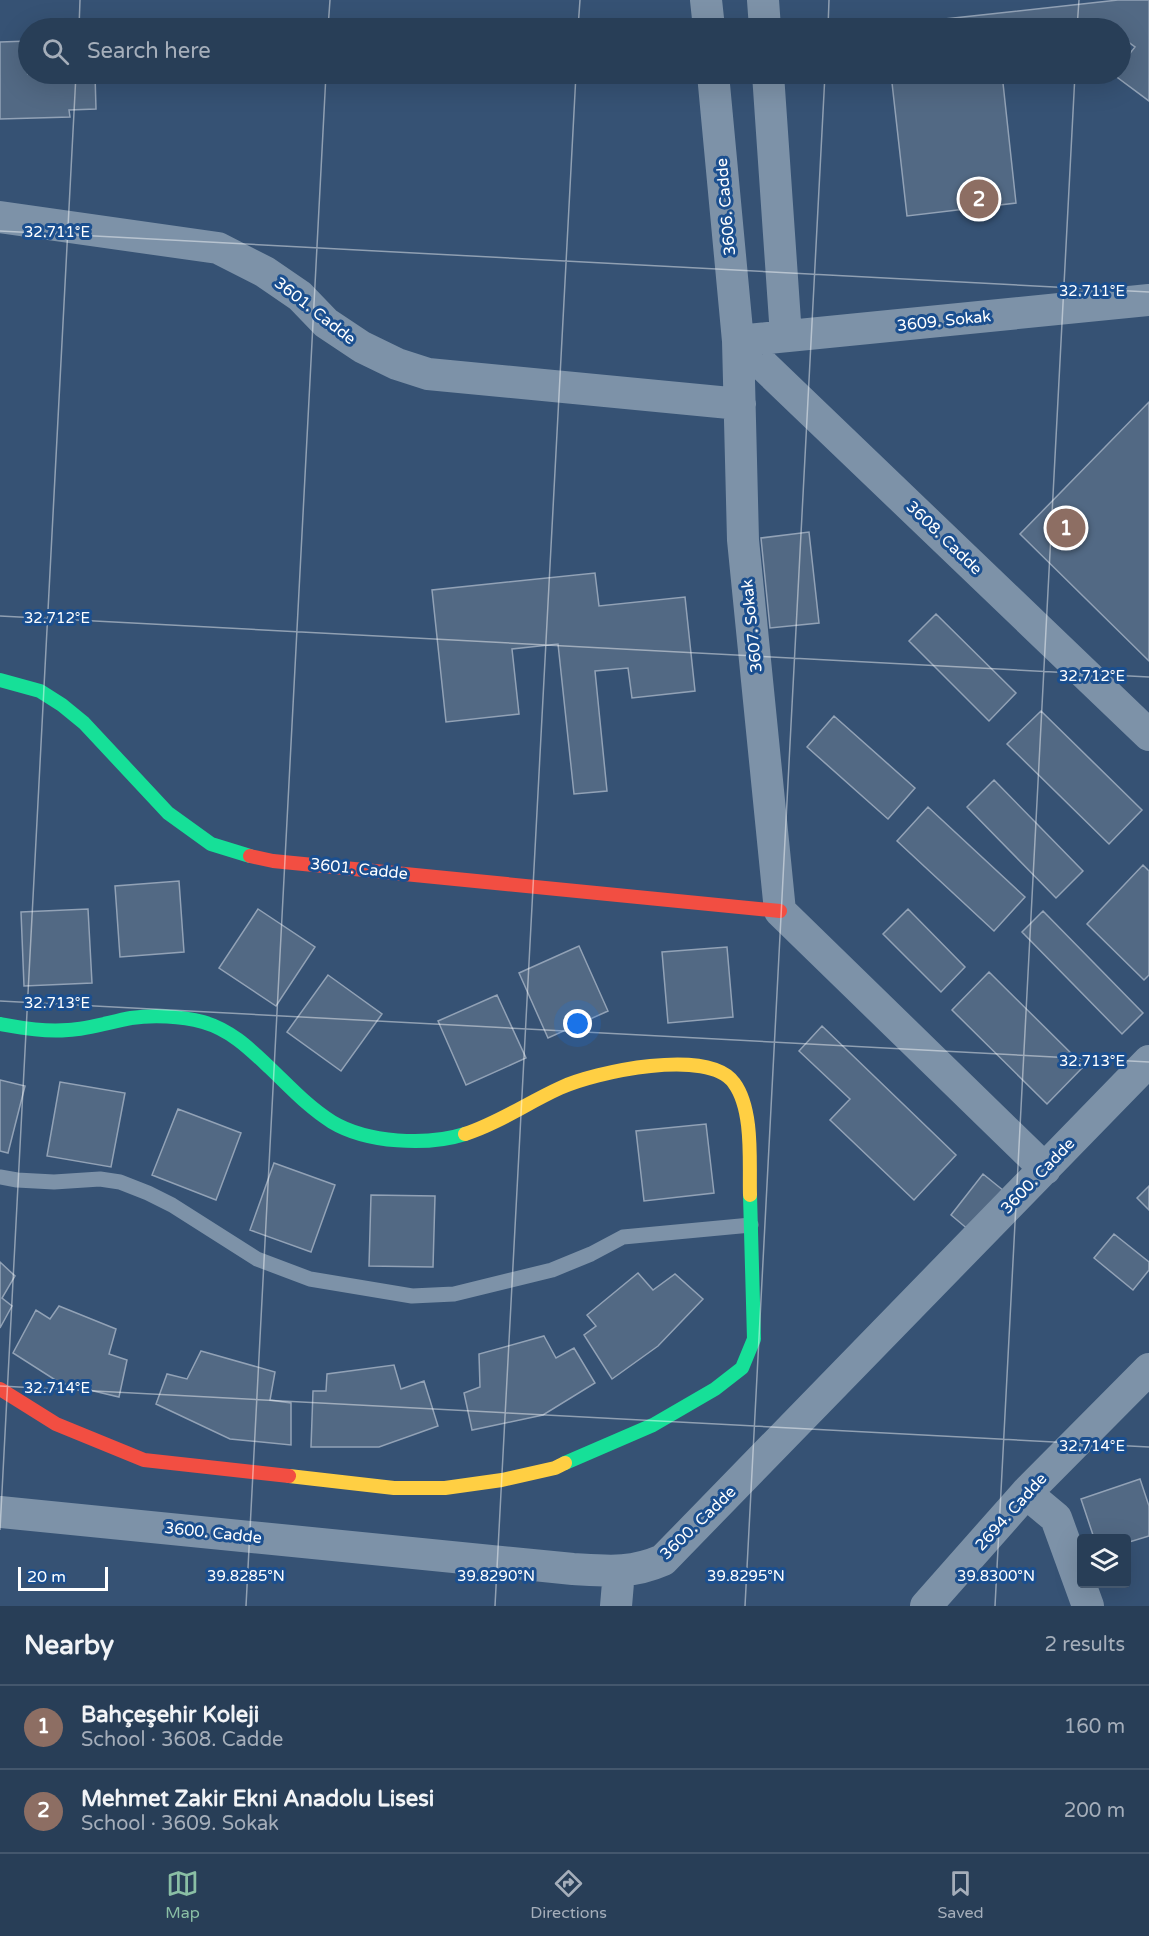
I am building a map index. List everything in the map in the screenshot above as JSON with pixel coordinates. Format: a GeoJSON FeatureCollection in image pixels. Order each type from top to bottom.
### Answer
{"type":"FeatureCollection","features":[{"type":"Feature","properties":{"kind":"street"},"geometry":{"type":"LineString","coordinates":[[706,0],[708,18]]}},
{"type":"Feature","properties":{"kind":"street"},"geometry":{"type":"LineString","coordinates":[[763,0],[764,18]]}},
{"type":"Feature","properties":{"kind":"street","name":"3606. Cadde"},"geometry":{"type":"LineString","coordinates":[[714,84],[738,341]]}},
{"type":"Feature","properties":{"kind":"street"},"geometry":{"type":"LineString","coordinates":[[769,84],[786,336]]}},
{"type":"Feature","properties":{"kind":"street","name":"3601. Cadde"},"geometry":{"type":"LineString","coordinates":[[0,217],[219,248],[265,272],[300,296],[326,323],[362,347],[428,374],[740,404]]}},
{"type":"Feature","properties":{"kind":"street","name":"3609. Sokak"},"geometry":{"type":"LineString","coordinates":[[738,341],[1149,300]]}},
{"type":"Feature","properties":{"kind":"street","name":"3607. Sokak"},"geometry":{"type":"LineString","coordinates":[[738,341],[743,540],[780,911]]}},
{"type":"Feature","properties":{"kind":"street","name":"3608. Cadde"},"geometry":{"type":"LineString","coordinates":[[738,341],[1149,735]]}},
{"type":"Feature","properties":{"kind":"street","name":"3601. Cadde"},"geometry":{"type":"LineString","coordinates":[[0,680],[40,691],[62,705],[84,723],[168,813],[211,844],[235,853],[273,861],[780,911]]}},
{"type":"Feature","properties":{"kind":"street"},"geometry":{"type":"LineString","coordinates":[[780,911],[1045,1169]]}},
{"type":"Feature","properties":{"kind":"street"},"geometry":{"type":"LineString","coordinates":[[0,1024],[31,1030],[69,1030],[133,1018],[172,1017],[204,1022],[237,1037],[312,1108],[334,1123],[361,1134],[401,1141],[453,1137],[486,1127],[561,1087],[594,1077],[658,1065],[699,1065],[720,1070],[734,1082],[744,1102],[751,1225],[754,1339],[742,1368],[715,1389],[653,1425],[555,1468],[502,1480],[445,1488],[394,1488],[144,1460],[56,1424],[0,1389]]}},
{"type":"Feature","properties":{"kind":"street","name":"3600. Cadde"},"geometry":{"type":"LineString","coordinates":[[0,1512],[573,1569],[618,1571],[645,1568],[663,1560],[1149,1061]]}},
{"type":"Feature","properties":{"kind":"street","name":"2694. Cadde"},"geometry":{"type":"LineString","coordinates":[[926,1606],[1026,1493],[1149,1369]]}},
{"type":"Feature","properties":{"kind":"street"},"geometry":{"type":"LineString","coordinates":[[1026,1493],[1056,1518],[1088,1606]]}},
{"type":"Feature","properties":{"kind":"street"},"geometry":{"type":"LineString","coordinates":[[616,1606],[618,1571]]}},
{"type":"Feature","properties":{"kind":"lane"},"geometry":{"type":"LineString","coordinates":[[0,1176],[17,1180],[54,1182],[100,1179],[120,1182],[148,1192],[172,1205],[257,1259],[310,1279],[412,1296],[454,1294],[542,1273],[591,1254],[623,1237],[751,1225]]}},
{"type":"Feature","properties":{"kind":"building"},"geometry":{"type":"Polygon","coordinates":[[[1118,0],[1149,0],[1149,101],[1126,84],[1131,84],[1131,52],[1135,47],[1131,44],[1131,18],[954,18],[1118,0]]]}},
{"type":"Feature","properties":{"kind":"building"},"geometry":{"type":"Polygon","coordinates":[[[18,41],[18,84],[95,84],[96,109],[69,110],[70,117],[0,119],[0,42],[18,41]]]}},
{"type":"Feature","properties":{"kind":"building"},"geometry":{"type":"Polygon","coordinates":[[[892,84],[1003,84],[1016,203],[907,216],[892,84]]]}},
{"type":"Feature","properties":{"kind":"building"},"geometry":{"type":"Polygon","coordinates":[[[1149,402],[1149,661],[1020,534],[1149,402]]]}},
{"type":"Feature","properties":{"kind":"building"},"geometry":{"type":"Polygon","coordinates":[[[809,532],[819,623],[770,628],[761,538],[809,532]]]}},
{"type":"Feature","properties":{"kind":"building"},"geometry":{"type":"Polygon","coordinates":[[[595,573],[599,606],[685,597],[695,691],[632,698],[628,668],[595,671],[607,791],[574,794],[558,644],[512,649],[519,714],[446,722],[432,590],[595,573]]]}},
{"type":"Feature","properties":{"kind":"building"},"geometry":{"type":"Polygon","coordinates":[[[936,614],[1016,693],[989,721],[909,641],[936,614]]]}},
{"type":"Feature","properties":{"kind":"building"},"geometry":{"type":"Polygon","coordinates":[[[1041,711],[1142,810],[1109,844],[1007,744],[1041,711]]]}},
{"type":"Feature","properties":{"kind":"building"},"geometry":{"type":"Polygon","coordinates":[[[834,716],[915,788],[888,819],[807,747],[834,716]]]}},
{"type":"Feature","properties":{"kind":"building"},"geometry":{"type":"Polygon","coordinates":[[[994,780],[1083,871],[1056,898],[967,807],[994,780]]]}},
{"type":"Feature","properties":{"kind":"building"},"geometry":{"type":"Polygon","coordinates":[[[928,807],[1025,897],[994,931],[897,841],[928,807]]]}},
{"type":"Feature","properties":{"kind":"building"},"geometry":{"type":"Polygon","coordinates":[[[1143,865],[1149,871],[1149,975],[1144,980],[1087,924],[1143,865]]]}},
{"type":"Feature","properties":{"kind":"building"},"geometry":{"type":"Polygon","coordinates":[[[179,881],[184,952],[120,957],[115,886],[179,881]]]}},
{"type":"Feature","properties":{"kind":"building"},"geometry":{"type":"Polygon","coordinates":[[[88,909],[92,983],[24,986],[21,912],[88,909]]]}},
{"type":"Feature","properties":{"kind":"building"},"geometry":{"type":"Polygon","coordinates":[[[258,909],[315,947],[276,1006],[219,968],[258,909]]]}},
{"type":"Feature","properties":{"kind":"building"},"geometry":{"type":"Polygon","coordinates":[[[908,909],[965,967],[941,992],[883,934],[908,909]]]}},
{"type":"Feature","properties":{"kind":"building"},"geometry":{"type":"Polygon","coordinates":[[[1043,911],[1143,1013],[1122,1034],[1022,932],[1043,911]]]}},
{"type":"Feature","properties":{"kind":"building"},"geometry":{"type":"Polygon","coordinates":[[[579,946],[608,1011],[548,1038],[519,973],[579,946]]]}},
{"type":"Feature","properties":{"kind":"building"},"geometry":{"type":"Polygon","coordinates":[[[727,947],[733,1017],[668,1023],[662,952],[727,947]]]}},
{"type":"Feature","properties":{"kind":"building"},"geometry":{"type":"Polygon","coordinates":[[[989,972],[1084,1066],[1047,1104],[952,1010],[989,972]]]}},
{"type":"Feature","properties":{"kind":"building"},"geometry":{"type":"Polygon","coordinates":[[[328,975],[382,1014],[341,1071],[287,1032],[328,975]]]}},
{"type":"Feature","properties":{"kind":"building"},"geometry":{"type":"Polygon","coordinates":[[[497,995],[526,1058],[466,1085],[438,1021],[497,995]]]}},
{"type":"Feature","properties":{"kind":"building"},"geometry":{"type":"Polygon","coordinates":[[[822,1026],[956,1155],[914,1200],[830,1120],[850,1099],[799,1051],[822,1026]]]}},
{"type":"Feature","properties":{"kind":"building"},"geometry":{"type":"Polygon","coordinates":[[[0,1080],[25,1086],[8,1153],[0,1151],[0,1080]]]}},
{"type":"Feature","properties":{"kind":"building"},"geometry":{"type":"Polygon","coordinates":[[[60,1082],[125,1093],[111,1167],[47,1156],[60,1082]]]}},
{"type":"Feature","properties":{"kind":"building"},"geometry":{"type":"Polygon","coordinates":[[[178,1109],[241,1133],[216,1200],[152,1175],[178,1109]]]}},
{"type":"Feature","properties":{"kind":"building"},"geometry":{"type":"Polygon","coordinates":[[[706,1124],[714,1193],[644,1201],[636,1131],[706,1124]]]}},
{"type":"Feature","properties":{"kind":"building"},"geometry":{"type":"Polygon","coordinates":[[[274,1163],[335,1185],[311,1252],[250,1230],[274,1163]]]}},
{"type":"Feature","properties":{"kind":"building"},"geometry":{"type":"Polygon","coordinates":[[[983,1174],[1009,1195],[976,1236],[951,1215],[983,1174]]]}},
{"type":"Feature","properties":{"kind":"building"},"geometry":{"type":"Polygon","coordinates":[[[1149,1186],[1149,1210],[1137,1198],[1149,1186]]]}},
{"type":"Feature","properties":{"kind":"building"},"geometry":{"type":"Polygon","coordinates":[[[371,1195],[435,1196],[433,1267],[369,1266],[371,1195]]]}},
{"type":"Feature","properties":{"kind":"building"},"geometry":{"type":"Polygon","coordinates":[[[1114,1234],[1149,1262],[1149,1270],[1133,1290],[1094,1258],[1114,1234]]]}},
{"type":"Feature","properties":{"kind":"building"},"geometry":{"type":"Polygon","coordinates":[[[0,1262],[15,1276],[2,1298],[12,1306],[0,1328],[0,1262]]]}},
{"type":"Feature","properties":{"kind":"building"},"geometry":{"type":"Polygon","coordinates":[[[638,1273],[653,1290],[675,1274],[703,1299],[658,1346],[612,1379],[584,1335],[596,1326],[587,1315],[638,1273]]]}},
{"type":"Feature","properties":{"kind":"building"},"geometry":{"type":"Polygon","coordinates":[[[59,1306],[116,1329],[109,1354],[127,1360],[119,1397],[60,1383],[13,1353],[36,1310],[50,1319],[59,1306]]]}},
{"type":"Feature","properties":{"kind":"building"},"geometry":{"type":"Polygon","coordinates":[[[544,1336],[556,1358],[574,1348],[595,1383],[543,1415],[472,1430],[464,1393],[480,1387],[479,1354],[544,1336]]]}},
{"type":"Feature","properties":{"kind":"building"},"geometry":{"type":"Polygon","coordinates":[[[201,1351],[275,1372],[270,1400],[291,1403],[291,1445],[230,1439],[156,1404],[167,1374],[187,1379],[201,1351]]]}},
{"type":"Feature","properties":{"kind":"building"},"geometry":{"type":"Polygon","coordinates":[[[394,1365],[401,1389],[424,1381],[438,1426],[379,1447],[311,1447],[313,1391],[326,1391],[327,1374],[394,1365]]]}},
{"type":"Feature","properties":{"kind":"building"},"geometry":{"type":"Polygon","coordinates":[[[1140,1479],[1149,1506],[1149,1536],[1131,1541],[1131,1534],[1093,1534],[1081,1499],[1140,1479]]]}},
{"type":"Feature","properties":{"kind":"traffic: fast"},"geometry":{"type":"LineString","coordinates":[[0,680],[40,691],[62,705],[84,723],[168,813],[211,844],[250,856]]}},
{"type":"Feature","properties":{"kind":"traffic: fast"},"geometry":{"type":"LineString","coordinates":[[0,1024],[59,1030],[84,1028],[140,1017],[186,1018],[203,1022],[213,1025],[240,1041],[315,1110],[346,1129],[379,1138],[415,1141],[450,1138],[465,1134]]}},
{"type":"Feature","properties":{"kind":"traffic: fast"},"geometry":{"type":"LineString","coordinates":[[565,1463],[653,1425],[715,1389],[742,1368],[754,1339],[750,1195]]}},
{"type":"Feature","properties":{"kind":"traffic: slow"},"geometry":{"type":"LineString","coordinates":[[465,1134],[490,1124],[560,1088],[598,1075],[650,1066],[701,1066],[721,1072],[734,1083],[745,1107],[749,1137],[750,1195]]}},
{"type":"Feature","properties":{"kind":"traffic: slow"},"geometry":{"type":"LineString","coordinates":[[289,1476],[394,1488],[445,1488],[502,1480],[555,1468],[565,1463]]}},
{"type":"Feature","properties":{"kind":"traffic: jam"},"geometry":{"type":"LineString","coordinates":[[250,856],[273,861],[780,911]]}},
{"type":"Feature","properties":{"kind":"traffic: jam"},"geometry":{"type":"LineString","coordinates":[[0,1389],[56,1424],[144,1460],[289,1476]]}},
{"type":"Feature","properties":{"kind":"place","name":"Mehmet Zakir Ekni Anadolu Lisesi"},"geometry":{"type":"Point","coordinates":[979,199]}},
{"type":"Feature","properties":{"kind":"place","name":"Bahçeşehir Koleji"},"geometry":{"type":"Point","coordinates":[1066,528]}}]}
